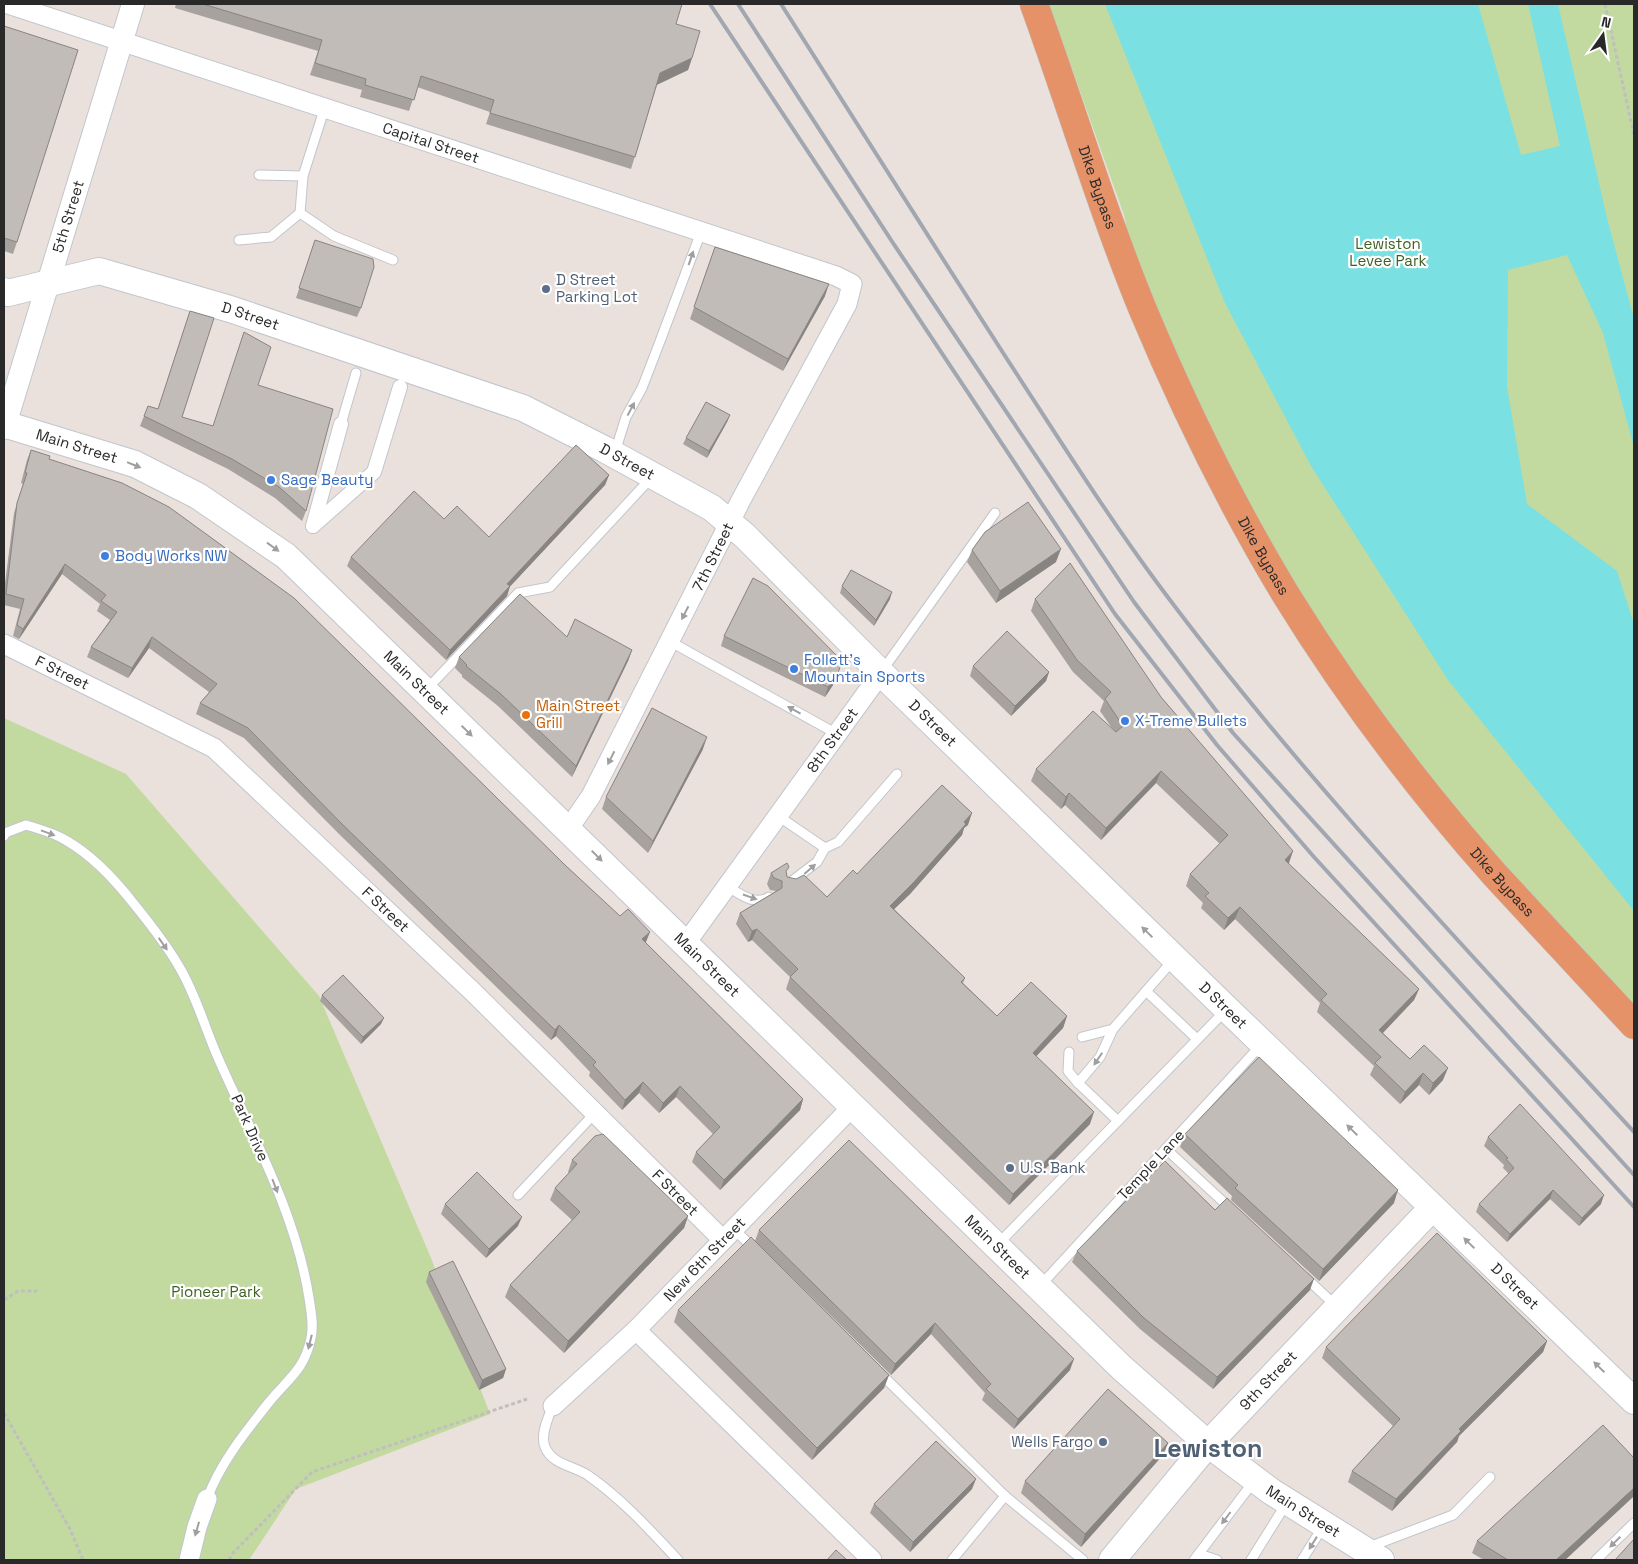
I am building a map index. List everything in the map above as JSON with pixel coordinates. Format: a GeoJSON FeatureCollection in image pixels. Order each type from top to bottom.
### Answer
{"type":"FeatureCollection","features":[{"type":"Feature","properties":{"kind":"highway","name":"Dike Bypass"},"geometry":{"type":"LineString","coordinates":[[1034,4],[1108,218],[1143,309],[1192,420],[1222,481],[1286,595],[1362,709],[1405,767],[1494,874],[1634,1025]]}},
{"type":"Feature","properties":{"kind":"main road","name":"D Street"},"geometry":{"type":"LineString","coordinates":[[4,292],[46,285],[99,271],[230,309],[523,408],[614,454],[712,508],[730,522],[881,673],[1262,1044],[1634,1401]]}},
{"type":"Feature","properties":{"kind":"main road","name":"Main Street"},"geometry":{"type":"LineString","coordinates":[[4,425],[135,464],[198,496],[239,522],[286,556],[569,828],[852,1107],[1122,1368],[1208,1444],[1287,1502],[1371,1555]]}},
{"type":"Feature","properties":{"kind":"main road","name":"9th Street"},"geometry":{"type":"LineString","coordinates":[[1112,1560],[1208,1444],[1432,1208]]}},
{"type":"Feature","properties":{"kind":"street","name":"Capital Street"},"geometry":{"type":"LineString","coordinates":[[8,4],[836,276],[852,284]]}},
{"type":"Feature","properties":{"kind":"street","name":"5th Street"},"geometry":{"type":"LineString","coordinates":[[4,425],[133,4]]}},
{"type":"Feature","properties":{"kind":"street","name":"7th Street"},"geometry":{"type":"LineString","coordinates":[[569,828],[591,796],[671,642],[730,522],[847,304],[852,284]]}},
{"type":"Feature","properties":{"kind":"street"},"geometry":{"type":"LineString","coordinates":[[341,424],[310,529],[374,472],[400,387]]}},
{"type":"Feature","properties":{"kind":"street","name":"F Street"},"geometry":{"type":"LineString","coordinates":[[4,644],[214,748],[472,992],[594,1114],[727,1233]]}},
{"type":"Feature","properties":{"kind":"street","name":"8th Street"},"geometry":{"type":"LineString","coordinates":[[686,943],[881,673]]}},
{"type":"Feature","properties":{"kind":"street","name":"New 6th Street"},"geometry":{"type":"LineString","coordinates":[[553,1406],[636,1330],[727,1233],[852,1107]]}},
{"type":"Feature","properties":{"kind":"street"},"geometry":{"type":"LineString","coordinates":[[636,1330],[872,1560]]}},
{"type":"Feature","properties":{"kind":"street"},"geometry":{"type":"LineString","coordinates":[[189,1560],[197,1527],[207,1499]]}},
{"type":"Feature","properties":{"kind":"lane"},"geometry":{"type":"LineString","coordinates":[[239,240],[270,237],[300,212],[303,176],[325,107]]}},
{"type":"Feature","properties":{"kind":"lane"},"geometry":{"type":"LineString","coordinates":[[260,175],[303,176]]}},
{"type":"Feature","properties":{"kind":"lane"},"geometry":{"type":"LineString","coordinates":[[300,212],[334,236],[393,260]]}},
{"type":"Feature","properties":{"kind":"lane"},"geometry":{"type":"LineString","coordinates":[[614,454],[626,417],[649,370],[701,232]]}},
{"type":"Feature","properties":{"kind":"lane"},"geometry":{"type":"LineString","coordinates":[[341,424],[356,373]]}},
{"type":"Feature","properties":{"kind":"lane"},"geometry":{"type":"LineString","coordinates":[[426,690],[518,593],[550,587],[652,476]]}},
{"type":"Feature","properties":{"kind":"lane","name":"8th Street"},"geometry":{"type":"LineString","coordinates":[[881,673],[995,512]]}},
{"type":"Feature","properties":{"kind":"lane"},"geometry":{"type":"LineString","coordinates":[[671,642],[836,734]]}},
{"type":"Feature","properties":{"kind":"lane"},"geometry":{"type":"LineString","coordinates":[[788,884],[817,862],[825,848],[838,842],[897,774]]}},
{"type":"Feature","properties":{"kind":"lane"},"geometry":{"type":"LineString","coordinates":[[778,816],[825,848]]}},
{"type":"Feature","properties":{"kind":"lane","name":"Park Drive"},"geometry":{"type":"LineString","coordinates":[[4,836],[5,833],[26,825],[67,840],[90,857],[134,903],[182,971],[218,1058],[272,1176],[296,1239],[306,1279],[312,1317],[312,1337],[305,1358],[288,1383],[272,1398],[214,1479],[207,1499]]}},
{"type":"Feature","properties":{"kind":"lane"},"geometry":{"type":"LineString","coordinates":[[727,886],[750,899],[763,901],[773,895]]}},
{"type":"Feature","properties":{"kind":"lane"},"geometry":{"type":"LineString","coordinates":[[1078,1083],[1100,1057],[1113,1029],[1175,958]]}},
{"type":"Feature","properties":{"kind":"lane"},"geometry":{"type":"LineString","coordinates":[[1146,991],[1198,1039]]}},
{"type":"Feature","properties":{"kind":"lane"},"geometry":{"type":"LineString","coordinates":[[996,1245],[1227,1009]]}},
{"type":"Feature","properties":{"kind":"lane"},"geometry":{"type":"LineString","coordinates":[[1082,1036],[1113,1029]]}},
{"type":"Feature","properties":{"kind":"lane","name":"Temple Lane"},"geometry":{"type":"LineString","coordinates":[[1040,1287],[1262,1044]]}},
{"type":"Feature","properties":{"kind":"lane"},"geometry":{"type":"LineString","coordinates":[[1069,1052],[1068,1071],[1118,1121]]}},
{"type":"Feature","properties":{"kind":"lane"},"geometry":{"type":"LineString","coordinates":[[518,1195],[594,1114]]}},
{"type":"Feature","properties":{"kind":"lane"},"geometry":{"type":"LineString","coordinates":[[1166,1149],[1239,1217]]}},
{"type":"Feature","properties":{"kind":"lane"},"geometry":{"type":"LineString","coordinates":[[727,1233],[759,1254]]}},
{"type":"Feature","properties":{"kind":"lane"},"geometry":{"type":"LineString","coordinates":[[1298,1271],[1338,1308]]}},
{"type":"Feature","properties":{"kind":"lane"},"geometry":{"type":"LineString","coordinates":[[872,1365],[1005,1496],[1083,1560]]}},
{"type":"Feature","properties":{"kind":"lane"},"geometry":{"type":"LineString","coordinates":[[553,1406],[546,1423],[544,1446],[554,1459],[587,1474],[629,1508],[678,1560]]}},
{"type":"Feature","properties":{"kind":"lane"},"geometry":{"type":"LineString","coordinates":[[1371,1555],[1453,1515],[1490,1478]]}},
{"type":"Feature","properties":{"kind":"lane"},"geometry":{"type":"LineString","coordinates":[[1217,1560],[1196,1557],[1255,1479]]}},
{"type":"Feature","properties":{"kind":"lane"},"geometry":{"type":"LineString","coordinates":[[952,1560],[1005,1496]]}},
{"type":"Feature","properties":{"kind":"lane"},"geometry":{"type":"LineString","coordinates":[[1251,1560],[1287,1502]]}},
{"type":"Feature","properties":{"kind":"lane"},"geometry":{"type":"LineString","coordinates":[[1596,1560],[1634,1523]]}},
{"type":"Feature","properties":{"kind":"lane"},"geometry":{"type":"LineString","coordinates":[[1302,1560],[1324,1525]]}},
{"type":"Feature","properties":{"kind":"path"},"geometry":{"type":"LineString","coordinates":[[1604,4],[1634,135]]}},
{"type":"Feature","properties":{"kind":"path"},"geometry":{"type":"LineString","coordinates":[[4,1300],[18,1291],[37,1291]]}},
{"type":"Feature","properties":{"kind":"path"},"geometry":{"type":"LineString","coordinates":[[229,1560],[232,1553],[312,1472],[527,1399]]}},
{"type":"Feature","properties":{"kind":"path"},"geometry":{"type":"LineString","coordinates":[[4,1413],[66,1520],[83,1560]]}},
{"type":"Feature","properties":{"kind":"green space","name":"Lewiston Levee Park"},"geometry":{"type":"Polygon","coordinates":[[[1049,4],[1634,4],[1634,1025],[1362,709],[1143,309],[1124,215],[1049,4]]]}},
{"type":"Feature","properties":{"kind":"green space","name":"Pioneer Park"},"geometry":{"type":"Polygon","coordinates":[[[4,718],[126,774],[319,996],[431,1258],[490,1414],[296,1489],[249,1560],[4,1560],[4,718]]]}},
{"type":"Feature","properties":{"kind":"water","name":"Lewiston Levee Park"},"geometry":{"type":"Polygon","coordinates":[[[1105,4],[1478,4],[1521,155],[1560,146],[1528,4],[1558,4],[1607,218],[1634,319],[1634,447],[1603,333],[1567,255],[1508,270],[1507,387],[1527,504],[1617,571],[1634,624],[1634,911],[1448,680],[1311,466],[1225,303],[1105,4]]]}},
{"type":"Feature","properties":{"kind":"building"},"geometry":{"type":"Polygon","coordinates":[[[203,4],[682,4],[676,24],[700,31],[692,58],[660,73],[635,157],[490,113],[494,100],[421,76],[414,100],[365,85],[366,79],[315,63],[322,40],[203,4]]]}},
{"type":"Feature","properties":{"kind":"building"},"geometry":{"type":"Polygon","coordinates":[[[4,26],[78,50],[17,242],[4,238],[4,26]]]}},
{"type":"Feature","properties":{"kind":"building"},"geometry":{"type":"Polygon","coordinates":[[[315,240],[373,259],[374,267],[361,308],[299,288],[315,240]]]}},
{"type":"Feature","properties":{"kind":"building"},"geometry":{"type":"Polygon","coordinates":[[[715,247],[829,284],[788,359],[694,307],[715,247]]]}},
{"type":"Feature","properties":{"kind":"building"},"geometry":{"type":"Polygon","coordinates":[[[190,311],[214,318],[182,417],[213,426],[244,332],[271,347],[258,385],[333,409],[306,511],[279,487],[232,459],[144,416],[148,406],[158,409],[190,311]]]}},
{"type":"Feature","properties":{"kind":"building"},"geometry":{"type":"Polygon","coordinates":[[[706,402],[730,415],[709,451],[686,438],[706,402]]]}},
{"type":"Feature","properties":{"kind":"building"},"geometry":{"type":"Polygon","coordinates":[[[576,445],[609,475],[507,584],[510,586],[450,650],[351,557],[414,491],[444,519],[457,506],[489,537],[576,445]]]}},
{"type":"Feature","properties":{"kind":"building"},"geometry":{"type":"Polygon","coordinates":[[[31,450],[50,456],[49,459],[122,483],[169,507],[294,598],[565,865],[620,916],[628,909],[650,932],[642,939],[803,1099],[724,1180],[696,1152],[720,1127],[680,1086],[663,1103],[643,1082],[625,1100],[593,1065],[596,1062],[559,1025],[555,1030],[342,824],[248,728],[200,703],[217,684],[152,637],[132,668],[91,647],[117,612],[101,601],[106,595],[65,564],[23,629],[17,625],[24,599],[6,594],[17,503],[27,473],[25,473],[31,450]]]}},
{"type":"Feature","properties":{"kind":"building"},"geometry":{"type":"Polygon","coordinates":[[[1028,502],[1061,549],[1000,591],[972,550],[985,532],[1028,502]]]}},
{"type":"Feature","properties":{"kind":"building"},"geometry":{"type":"Polygon","coordinates":[[[1070,563],[1161,697],[1293,851],[1285,860],[1419,989],[1379,1030],[1410,1059],[1424,1045],[1448,1068],[1433,1083],[1423,1073],[1405,1092],[1375,1063],[1381,1057],[1321,1000],[1327,994],[1240,907],[1228,918],[1205,896],[1209,893],[1190,874],[1228,835],[1161,771],[1106,828],[1069,793],[1066,797],[1036,769],[1093,711],[1116,732],[1123,726],[1105,699],[1111,692],[1077,660],[1035,599],[1070,563]]]}},
{"type":"Feature","properties":{"kind":"building"},"geometry":{"type":"Polygon","coordinates":[[[851,570],[892,592],[876,620],[842,586],[851,570]]]}},
{"type":"Feature","properties":{"kind":"building"},"geometry":{"type":"Polygon","coordinates":[[[753,578],[768,586],[842,661],[837,676],[828,687],[724,636],[753,578]]]}},
{"type":"Feature","properties":{"kind":"building"},"geometry":{"type":"Polygon","coordinates":[[[520,594],[567,637],[575,619],[632,650],[576,766],[502,695],[466,666],[459,657],[520,594]]]}},
{"type":"Feature","properties":{"kind":"building"},"geometry":{"type":"Polygon","coordinates":[[[1007,631],[1049,672],[1015,706],[973,666],[1007,631]]]}},
{"type":"Feature","properties":{"kind":"building"},"geometry":{"type":"Polygon","coordinates":[[[652,708],[707,737],[653,841],[606,797],[652,708]]]}},
{"type":"Feature","properties":{"kind":"building"},"geometry":{"type":"Polygon","coordinates":[[[942,785],[972,813],[964,822],[966,824],[890,906],[965,978],[961,982],[997,1016],[1031,982],[1067,1016],[1033,1053],[1094,1112],[1013,1194],[790,977],[798,969],[757,929],[752,931],[740,913],[782,888],[782,881],[774,878],[771,873],[787,863],[789,867],[786,871],[787,877],[796,879],[804,875],[827,897],[853,870],[857,874],[942,785]]]}},
{"type":"Feature","properties":{"kind":"building"},"geometry":{"type":"Polygon","coordinates":[[[343,975],[384,1018],[363,1037],[322,995],[343,975]]]}},
{"type":"Feature","properties":{"kind":"building"},"geometry":{"type":"Polygon","coordinates":[[[1259,1057],[1398,1190],[1323,1269],[1235,1188],[1238,1185],[1185,1134],[1259,1057]]]}},
{"type":"Feature","properties":{"kind":"building"},"geometry":{"type":"Polygon","coordinates":[[[1520,1104],[1604,1195],[1582,1218],[1553,1190],[1510,1234],[1479,1204],[1514,1168],[1506,1159],[1508,1158],[1488,1137],[1520,1104]]]}},
{"type":"Feature","properties":{"kind":"building"},"geometry":{"type":"Polygon","coordinates":[[[603,1134],[688,1216],[568,1341],[510,1285],[580,1212],[555,1188],[577,1164],[572,1160],[595,1136],[603,1134]]]}},
{"type":"Feature","properties":{"kind":"building"},"geometry":{"type":"Polygon","coordinates":[[[849,1140],[1074,1359],[1018,1419],[986,1389],[991,1384],[935,1323],[895,1364],[759,1230],[849,1140]]]}},
{"type":"Feature","properties":{"kind":"building"},"geometry":{"type":"Polygon","coordinates":[[[1165,1161],[1215,1210],[1227,1198],[1314,1279],[1217,1377],[1144,1318],[1077,1251],[1165,1161]]]}},
{"type":"Feature","properties":{"kind":"building"},"geometry":{"type":"Polygon","coordinates":[[[477,1172],[522,1217],[489,1249],[445,1204],[477,1172]]]}},
{"type":"Feature","properties":{"kind":"building"},"geometry":{"type":"Polygon","coordinates":[[[1437,1233],[1547,1341],[1459,1429],[1461,1431],[1396,1499],[1352,1471],[1400,1419],[1326,1347],[1437,1233]]]}},
{"type":"Feature","properties":{"kind":"building"},"geometry":{"type":"Polygon","coordinates":[[[751,1237],[889,1375],[817,1448],[678,1310],[751,1237]]]}},
{"type":"Feature","properties":{"kind":"building"},"geometry":{"type":"Polygon","coordinates":[[[453,1261],[506,1369],[482,1380],[429,1272],[453,1261]]]}},
{"type":"Feature","properties":{"kind":"building"},"geometry":{"type":"Polygon","coordinates":[[[1108,1389],[1168,1443],[1085,1534],[1025,1481],[1108,1389]]]}},
{"type":"Feature","properties":{"kind":"building"},"geometry":{"type":"Polygon","coordinates":[[[1603,1425],[1634,1458],[1634,1488],[1556,1560],[1508,1560],[1477,1541],[1603,1425]]]}},
{"type":"Feature","properties":{"kind":"building"},"geometry":{"type":"Polygon","coordinates":[[[936,1441],[976,1479],[913,1542],[874,1504],[936,1441]]]}},
{"type":"Feature","properties":{"kind":"building"},"geometry":{"type":"Polygon","coordinates":[[[1634,1539],[1634,1560],[1615,1560],[1634,1539]]]}},
{"type":"Feature","properties":{"kind":"building"},"geometry":{"type":"Polygon","coordinates":[[[836,1550],[847,1560],[827,1560],[836,1550]]]}},
{"type":"Feature","properties":{"kind":"railway"},"geometry":{"type":"LineString","coordinates":[[710,4],[1115,614],[1217,745],[1314,857],[1634,1207]]}},
{"type":"Feature","properties":{"kind":"railway"},"geometry":{"type":"LineString","coordinates":[[738,4],[893,243],[1134,602],[1233,733],[1634,1175]]}},
{"type":"Feature","properties":{"kind":"railway"},"geometry":{"type":"LineString","coordinates":[[781,4],[1062,444],[1158,584],[1213,656],[1329,796],[1450,932],[1634,1132]]}},
{"type":"Feature","properties":{"kind":"place","name":"D Street Parking Lot"},"geometry":{"type":"Point","coordinates":[546,289]}},
{"type":"Feature","properties":{"kind":"place","name":"Sage Beauty"},"geometry":{"type":"Point","coordinates":[271,480]}},
{"type":"Feature","properties":{"kind":"place","name":"Body Works NW"},"geometry":{"type":"Point","coordinates":[105,556]}},
{"type":"Feature","properties":{"kind":"place","name":"Follett's Mountain Sports"},"geometry":{"type":"Point","coordinates":[794,669]}},
{"type":"Feature","properties":{"kind":"place","name":"Main Street Grill"},"geometry":{"type":"Point","coordinates":[526,715]}},
{"type":"Feature","properties":{"kind":"place","name":"X-Treme Bullets"},"geometry":{"type":"Point","coordinates":[1125,721]}},
{"type":"Feature","properties":{"kind":"place","name":"U.S. Bank"},"geometry":{"type":"Point","coordinates":[1010,1168]}},
{"type":"Feature","properties":{"kind":"place","name":"Wells Fargo"},"geometry":{"type":"Point","coordinates":[1103,1442]}},
{"type":"Feature","properties":{"kind":"district","name":"Lewiston"},"geometry":{"type":"Point","coordinates":[1208,1448]}}]}
